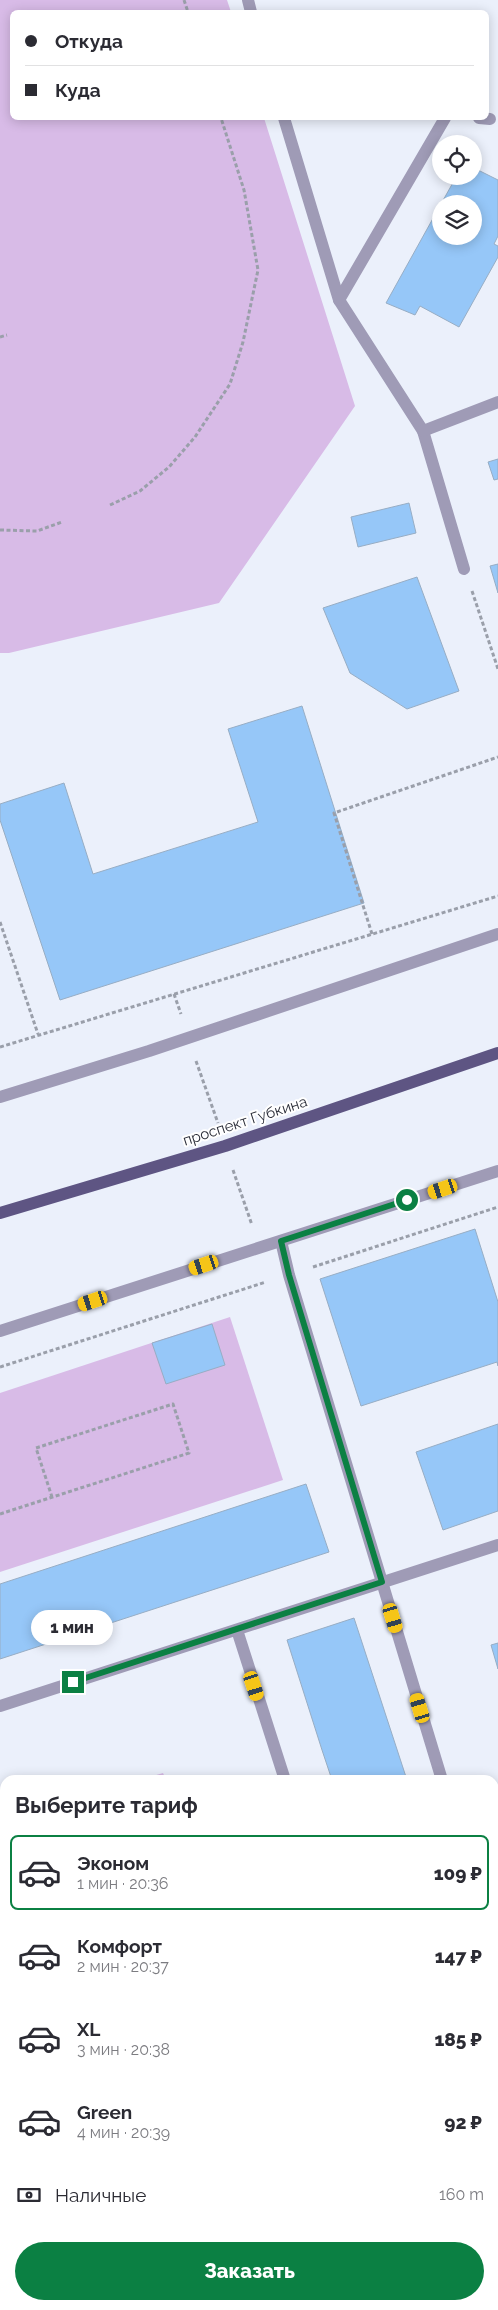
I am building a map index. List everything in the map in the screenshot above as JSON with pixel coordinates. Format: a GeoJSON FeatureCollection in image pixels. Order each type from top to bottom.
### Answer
{"type":"FeatureCollection","features":[{"type":"Feature","properties":{"kind":"main road","name":"проспект Губкина"},"geometry":{"type":"LineString","coordinates":[[0,1213],[225,1146],[498,1053]]}},
{"type":"Feature","properties":{"kind":"lane"},"geometry":{"type":"LineString","coordinates":[[285,120],[340,300],[423,431],[464,569]]}},
{"type":"Feature","properties":{"kind":"lane"},"geometry":{"type":"LineString","coordinates":[[340,300],[444,120]]}},
{"type":"Feature","properties":{"kind":"lane"},"geometry":{"type":"LineString","coordinates":[[423,431],[498,402]]}},
{"type":"Feature","properties":{"kind":"lane"},"geometry":{"type":"LineString","coordinates":[[0,1097],[149,1051],[498,934]]}},
{"type":"Feature","properties":{"kind":"lane"},"geometry":{"type":"LineString","coordinates":[[0,1331],[498,1173]]}},
{"type":"Feature","properties":{"kind":"lane"},"geometry":{"type":"LineString","coordinates":[[281,1241],[289,1275],[440,1775]]}},
{"type":"Feature","properties":{"kind":"lane"},"geometry":{"type":"LineString","coordinates":[[0,1706],[498,1545]]}},
{"type":"Feature","properties":{"kind":"lane"},"geometry":{"type":"LineString","coordinates":[[236,1630],[282,1775]]}},
{"type":"Feature","properties":{"kind":"path"},"geometry":{"type":"LineString","coordinates":[[110,505],[147,485],[169,467],[195,437],[230,384],[244,342],[258,270],[244,190],[222,120]]}},
{"type":"Feature","properties":{"kind":"path"},"geometry":{"type":"LineString","coordinates":[[0,337],[7,335]]}},
{"type":"Feature","properties":{"kind":"path"},"geometry":{"type":"LineString","coordinates":[[0,530],[37,531],[62,522]]}},
{"type":"Feature","properties":{"kind":"path"},"geometry":{"type":"LineString","coordinates":[[464,569],[498,669]]}},
{"type":"Feature","properties":{"kind":"path"},"geometry":{"type":"LineString","coordinates":[[372,934],[334,813],[498,757]]}},
{"type":"Feature","properties":{"kind":"path"},"geometry":{"type":"LineString","coordinates":[[0,1047],[498,896]]}},
{"type":"Feature","properties":{"kind":"path"},"geometry":{"type":"LineString","coordinates":[[0,922],[38,1034]]}},
{"type":"Feature","properties":{"kind":"path"},"geometry":{"type":"LineString","coordinates":[[0,1367],[498,1207]]}},
{"type":"Feature","properties":{"kind":"path"},"geometry":{"type":"LineString","coordinates":[[0,1514],[52,1498],[189,1453],[173,1404],[36,1448],[52,1498]]}},
{"type":"Feature","properties":{"kind":"shaded area"},"geometry":{"type":"Polygon","coordinates":[[[0,0],[227,0],[230,10],[10,10],[10,120],[265,120],[355,406],[219,603],[9,653],[0,653],[0,0]]]}},
{"type":"Feature","properties":{"kind":"shaded area"},"geometry":{"type":"Polygon","coordinates":[[[230,1317],[283,1480],[0,1572],[0,1393],[230,1317]]]}},
{"type":"Feature","properties":{"kind":"building"},"geometry":{"type":"Polygon","coordinates":[[[482,172],[498,180],[498,236],[494,244],[498,246],[498,257],[459,327],[420,306],[415,315],[386,303],[432,220],[432,245],[482,245],[482,195],[446,195],[452,185],[482,185],[482,172]]]}},
{"type":"Feature","properties":{"kind":"building"},"geometry":{"type":"Polygon","coordinates":[[[498,459],[498,479],[494,480],[488,462],[498,459]]]}},
{"type":"Feature","properties":{"kind":"building"},"geometry":{"type":"Polygon","coordinates":[[[409,503],[416,533],[358,547],[351,517],[409,503]]]}},
{"type":"Feature","properties":{"kind":"building"},"geometry":{"type":"Polygon","coordinates":[[[498,564],[498,593],[490,566],[498,564]]]}},
{"type":"Feature","properties":{"kind":"building"},"geometry":{"type":"Polygon","coordinates":[[[417,577],[459,691],[407,709],[350,673],[323,608],[417,577]]]}},
{"type":"Feature","properties":{"kind":"building"},"geometry":{"type":"Polygon","coordinates":[[[302,706],[364,903],[60,1000],[0,820],[0,804],[64,783],[93,874],[258,822],[228,729],[302,706]]]}},
{"type":"Feature","properties":{"kind":"building"},"geometry":{"type":"Polygon","coordinates":[[[475,1229],[498,1302],[498,1366],[497,1362],[361,1406],[320,1279],[475,1229]]]}},
{"type":"Feature","properties":{"kind":"building"},"geometry":{"type":"Polygon","coordinates":[[[212,1324],[225,1365],[166,1384],[152,1343],[212,1324]]]}},
{"type":"Feature","properties":{"kind":"building"},"geometry":{"type":"Polygon","coordinates":[[[498,1424],[498,1511],[443,1530],[416,1452],[498,1424]]]}},
{"type":"Feature","properties":{"kind":"building"},"geometry":{"type":"Polygon","coordinates":[[[306,1484],[329,1552],[0,1659],[0,1584],[306,1484]]]}},
{"type":"Feature","properties":{"kind":"building"},"geometry":{"type":"Polygon","coordinates":[[[354,1618],[405,1775],[330,1775],[287,1640],[354,1618]]]}},
{"type":"Feature","properties":{"kind":"building"},"geometry":{"type":"Polygon","coordinates":[[[498,1643],[498,1669],[491,1645],[498,1643]]]}},
{"type":"Feature","properties":{"kind":"route"},"geometry":{"type":"LineString","coordinates":[[73,1682],[382,1582],[289,1275],[281,1241],[407,1200]]}}]}
